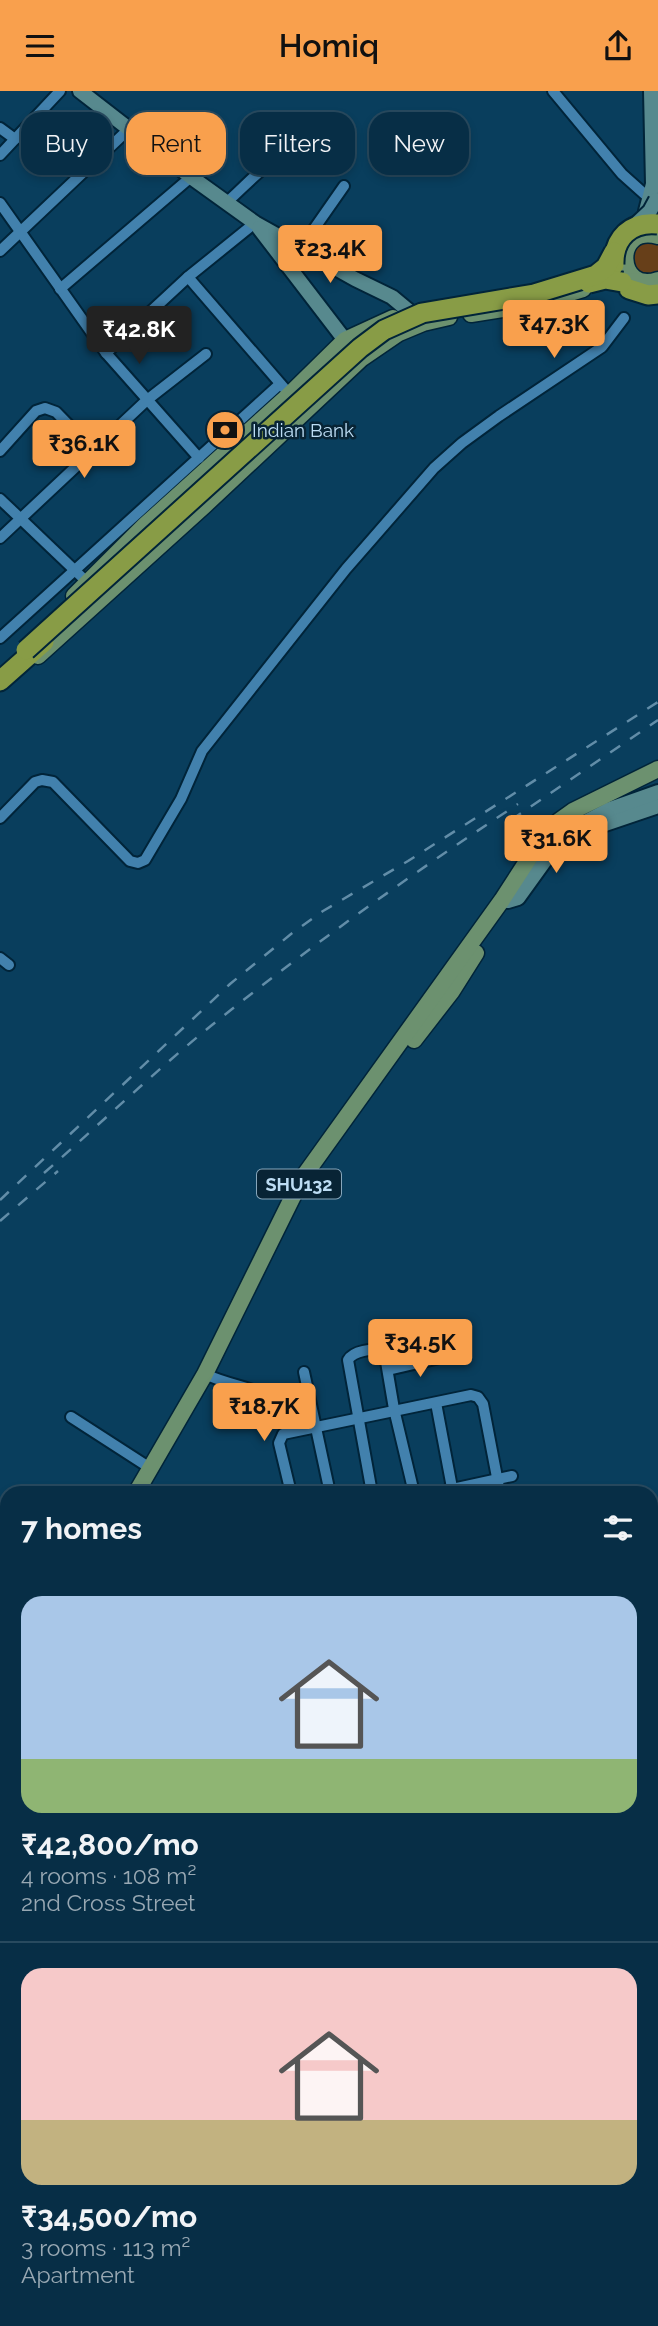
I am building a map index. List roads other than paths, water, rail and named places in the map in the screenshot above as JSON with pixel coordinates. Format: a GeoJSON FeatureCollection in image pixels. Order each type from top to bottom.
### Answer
{"type":"FeatureCollection","features":[{"type":"Feature","properties":{"kind":"highway"},"geometry":{"type":"LineString","coordinates":[[29,652],[360,348],[384,330],[435,309],[534,294],[596,275],[645,223],[658,224]]}},
{"type":"Feature","properties":{"kind":"highway"},"geometry":{"type":"LineString","coordinates":[[622,282],[614,264],[628,240]]}},
{"type":"Feature","properties":{"kind":"highway"},"geometry":{"type":"LineString","coordinates":[[2,675],[391,333],[431,316],[536,299],[600,280],[622,282],[638,293],[654,287]]}},
{"type":"Feature","properties":{"kind":"main road"},"geometry":{"type":"LineString","coordinates":[[80,91],[126,126]]}},
{"type":"Feature","properties":{"kind":"main road"},"geometry":{"type":"LineString","coordinates":[[2,675],[82,576],[155,516],[285,389],[345,340],[417,317],[457,300],[525,292],[611,265],[650,211],[654,197],[656,170],[651,91]]}},
{"type":"Feature","properties":{"kind":"main road"},"geometry":{"type":"LineString","coordinates":[[188,175],[255,223],[392,297],[417,317]]}},
{"type":"Feature","properties":{"kind":"main road"},"geometry":{"type":"LineString","coordinates":[[255,223],[358,360]]}},
{"type":"Feature","properties":{"kind":"main road"},"geometry":{"type":"LineString","coordinates":[[628,240],[649,234],[658,236]]}},
{"type":"Feature","properties":{"kind":"main road"},"geometry":{"type":"LineString","coordinates":[[628,240],[624,260],[626,268],[638,280],[654,287]]}},
{"type":"Feature","properties":{"kind":"main road"},"geometry":{"type":"LineString","coordinates":[[2,675],[23,667],[51,644],[358,360],[399,333],[417,317],[534,303],[603,283],[625,281],[654,287]]}},
{"type":"Feature","properties":{"kind":"main road","name":"SHU132"},"geometry":{"type":"LineString","coordinates":[[140,1486],[207,1375],[301,1180],[512,893],[535,849],[559,821],[573,811],[658,769]]}},
{"type":"Feature","properties":{"kind":"main road"},"geometry":{"type":"LineString","coordinates":[[512,893],[539,852],[562,827],[658,777]]}},
{"type":"Feature","properties":{"kind":"main road"},"geometry":{"type":"LineString","coordinates":[[512,893],[578,826],[610,809],[658,792]]}},
{"type":"Feature","properties":{"kind":"main road"},"geometry":{"type":"LineString","coordinates":[[512,893],[529,889],[556,855],[579,837],[596,827],[658,806]]}},
{"type":"Feature","properties":{"kind":"main road"},"geometry":{"type":"LineString","coordinates":[[147,1486],[207,1375]]}},
{"type":"Feature","properties":{"kind":"street"},"geometry":{"type":"LineString","coordinates":[[0,155],[60,91]]}},
{"type":"Feature","properties":{"kind":"street"},"geometry":{"type":"LineString","coordinates":[[553,91],[622,174],[654,197]]}},
{"type":"Feature","properties":{"kind":"street"},"geometry":{"type":"LineString","coordinates":[[0,128],[15,139]]}},
{"type":"Feature","properties":{"kind":"street"},"geometry":{"type":"LineString","coordinates":[[0,251],[126,133]]}},
{"type":"Feature","properties":{"kind":"street"},"geometry":{"type":"LineString","coordinates":[[227,202],[257,175]]}},
{"type":"Feature","properties":{"kind":"street"},"geometry":{"type":"LineString","coordinates":[[60,289],[191,177]]}},
{"type":"Feature","properties":{"kind":"street"},"geometry":{"type":"LineString","coordinates":[[300,249],[344,186]]}},
{"type":"Feature","properties":{"kind":"street"},"geometry":{"type":"LineString","coordinates":[[0,202],[106,353],[199,458]]}},
{"type":"Feature","properties":{"kind":"street"},"geometry":{"type":"LineString","coordinates":[[106,353],[188,277],[255,223]]}},
{"type":"Feature","properties":{"kind":"street"},"geometry":{"type":"LineString","coordinates":[[0,638],[82,576],[199,458],[285,389],[188,277]]}},
{"type":"Feature","properties":{"kind":"street"},"geometry":{"type":"LineString","coordinates":[[0,818],[35,782],[53,782],[131,861],[138,863],[145,860],[181,799],[202,751],[346,569],[434,468],[499,416],[602,347],[624,318]]}},
{"type":"Feature","properties":{"kind":"street"},"geometry":{"type":"LineString","coordinates":[[0,538],[147,400],[206,354]]}},
{"type":"Feature","properties":{"kind":"street"},"geometry":{"type":"LineString","coordinates":[[0,451],[36,411],[45,408],[56,412],[93,450]]}},
{"type":"Feature","properties":{"kind":"street"},"geometry":{"type":"LineString","coordinates":[[0,499],[82,576]]}},
{"type":"Feature","properties":{"kind":"street"},"geometry":{"type":"LineString","coordinates":[[371,1486],[348,1360],[350,1356],[377,1350],[383,1351],[388,1370],[394,1409],[412,1486]]}},
{"type":"Feature","properties":{"kind":"street"},"geometry":{"type":"LineString","coordinates":[[388,1370],[444,1357]]}},
{"type":"Feature","properties":{"kind":"street"},"geometry":{"type":"LineString","coordinates":[[303,1372],[311,1428],[328,1486]]}},
{"type":"Feature","properties":{"kind":"street"},"geometry":{"type":"LineString","coordinates":[[207,1375],[284,1403],[311,1428]]}},
{"type":"Feature","properties":{"kind":"street"},"geometry":{"type":"LineString","coordinates":[[290,1486],[280,1437],[282,1434],[471,1395],[478,1397],[482,1404],[498,1486]]}},
{"type":"Feature","properties":{"kind":"street"},"geometry":{"type":"LineString","coordinates":[[436,1402],[452,1486]]}},
{"type":"Feature","properties":{"kind":"street"},"geometry":{"type":"LineString","coordinates":[[71,1417],[150,1468]]}},
{"type":"Feature","properties":{"kind":"street"},"geometry":{"type":"LineString","coordinates":[[471,1486],[512,1476]]}},
{"type":"Feature","properties":{"kind":"railway"},"geometry":{"type":"LineString","coordinates":[[0,1200],[230,984],[291,934],[323,911],[408,861],[658,702]]}},
{"type":"Feature","properties":{"kind":"railway"},"geometry":{"type":"LineString","coordinates":[[511,820],[658,720]]}},
{"type":"Feature","properties":{"kind":"railway"},"geometry":{"type":"LineString","coordinates":[[44,1173],[169,1061],[286,967],[362,911],[518,804]]}},
{"type":"Feature","properties":{"kind":"railway"},"geometry":{"type":"LineString","coordinates":[[0,1221],[58,1171]]}},
{"type":"Feature","properties":{"kind":"place","name":"Indian Bank"},"geometry":{"type":"Point","coordinates":[225,430]}}]}
